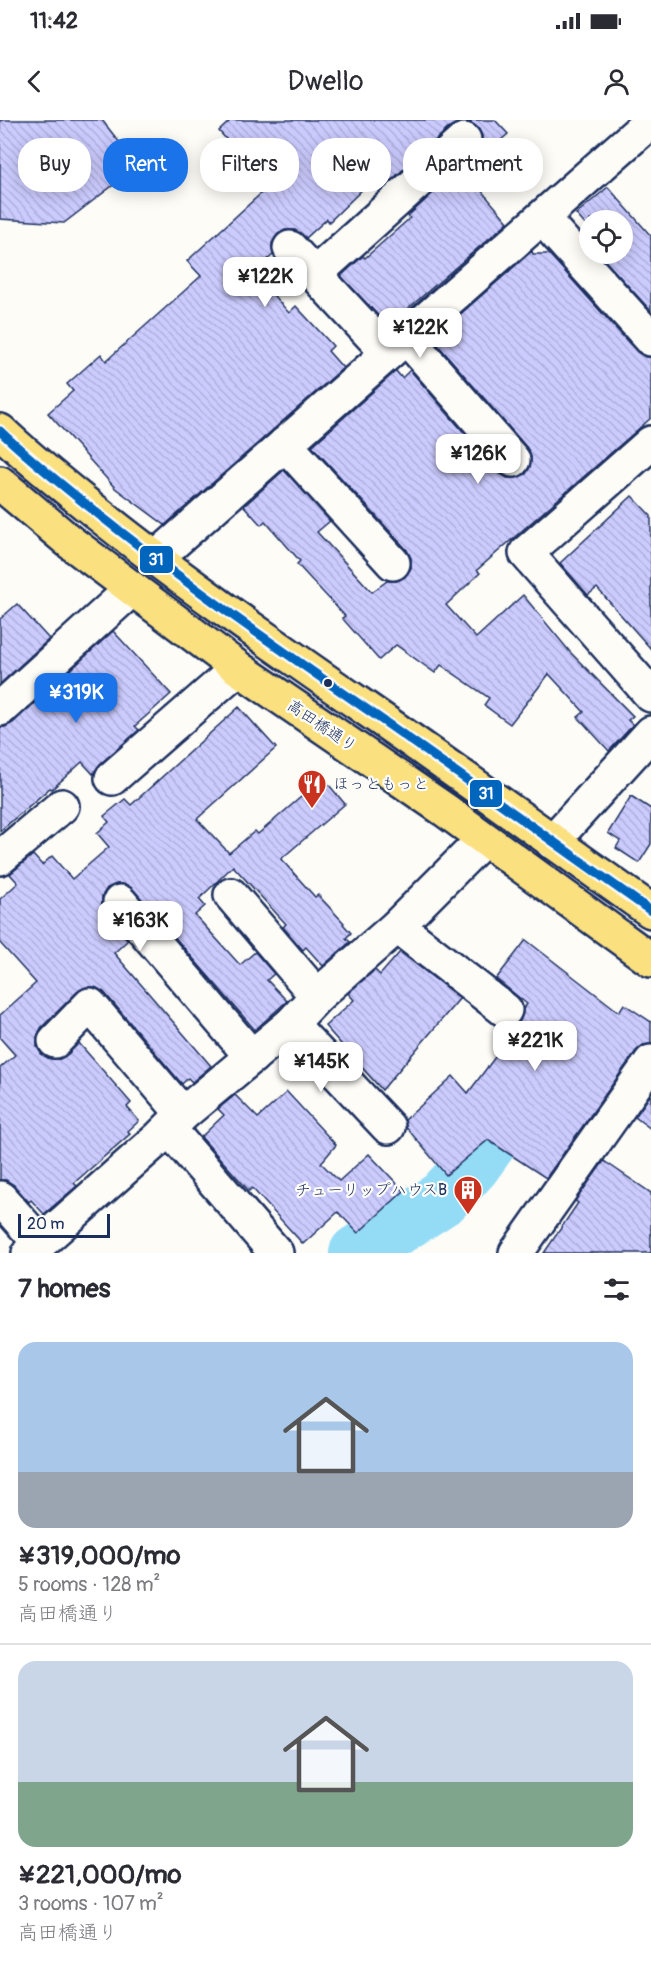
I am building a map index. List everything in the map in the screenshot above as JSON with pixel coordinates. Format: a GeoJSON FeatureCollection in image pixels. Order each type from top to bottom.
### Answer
{"type":"FeatureCollection","features":[{"type":"Feature","properties":{"kind":"highway"},"geometry":{"type":"LineString","coordinates":[[0,431],[30,458],[156,558],[286,653],[464,776],[552,842],[651,911]]}},
{"type":"Feature","properties":{"kind":"highway","name":"高田橋通り"},"geometry":{"type":"LineString","coordinates":[[0,483],[70,542],[238,668],[445,810],[651,960]]}},
{"type":"Feature","properties":{"kind":"street"},"geometry":{"type":"LineString","coordinates":[[156,558],[651,121]]}},
{"type":"Feature","properties":{"kind":"street"},"geometry":{"type":"LineString","coordinates":[[315,274],[406,192]]}},
{"type":"Feature","properties":{"kind":"street"},"geometry":{"type":"LineString","coordinates":[[542,218],[651,339]]}},
{"type":"Feature","properties":{"kind":"street"},"geometry":{"type":"LineString","coordinates":[[290,248],[315,274],[397,345],[513,460]]}},
{"type":"Feature","properties":{"kind":"street"},"geometry":{"type":"LineString","coordinates":[[285,444],[393,563]]}},
{"type":"Feature","properties":{"kind":"street"},"geometry":{"type":"LineString","coordinates":[[649,449],[526,553],[651,695]]}},
{"type":"Feature","properties":{"kind":"street"},"geometry":{"type":"LineString","coordinates":[[0,709],[132,589]]}},
{"type":"Feature","properties":{"kind":"street"},"geometry":{"type":"LineString","coordinates":[[112,778],[238,668]]}},
{"type":"Feature","properties":{"kind":"street"},"geometry":{"type":"LineString","coordinates":[[552,842],[651,733]]}},
{"type":"Feature","properties":{"kind":"street"},"geometry":{"type":"LineString","coordinates":[[0,858],[62,806]]}},
{"type":"Feature","properties":{"kind":"street"},"geometry":{"type":"LineString","coordinates":[[0,1198],[34,1248],[291,1024],[317,996],[397,926],[484,839]]}},
{"type":"Feature","properties":{"kind":"street"},"geometry":{"type":"LineString","coordinates":[[231,895],[317,996]]}},
{"type":"Feature","properties":{"kind":"street"},"geometry":{"type":"LineString","coordinates":[[120,903],[252,1057]]}},
{"type":"Feature","properties":{"kind":"street"},"geometry":{"type":"LineString","coordinates":[[397,926],[506,1010]]}},
{"type":"Feature","properties":{"kind":"street"},"geometry":{"type":"LineString","coordinates":[[55,1041],[90,1005],[276,1253]]}},
{"type":"Feature","properties":{"kind":"street"},"geometry":{"type":"LineString","coordinates":[[291,1024],[388,1127]]}},
{"type":"Feature","properties":{"kind":"street"},"geometry":{"type":"LineString","coordinates":[[516,1253],[651,1062]]}},
{"type":"Feature","properties":{"kind":"building"},"geometry":{"type":"Polygon","coordinates":[[[0,120],[102,120],[116,138],[103,138],[104,192],[64,223],[0,219],[0,120]]]}},
{"type":"Feature","properties":{"kind":"building"},"geometry":{"type":"Polygon","coordinates":[[[231,120],[495,120],[508,134],[503,138],[482,138],[478,128],[470,122],[461,122],[451,126],[438,138],[403,138],[403,170],[391,181],[391,138],[311,138],[311,192],[360,192],[329,222],[327,219],[306,238],[295,230],[285,230],[278,234],[272,243],[273,255],[253,272],[289,313],[296,306],[333,346],[328,351],[343,368],[165,525],[115,488],[48,413],[73,391],[67,384],[101,354],[106,361],[201,276],[187,261],[263,192],[299,192],[299,138],[225,138],[219,131],[231,120]]]}},
{"type":"Feature","properties":{"kind":"building"},"geometry":{"type":"Polygon","coordinates":[[[608,187],[628,210],[581,210],[608,187]]]}},
{"type":"Feature","properties":{"kind":"building"},"geometry":{"type":"Polygon","coordinates":[[[434,192],[482,192],[508,222],[388,326],[341,276],[410,218],[408,216],[434,192]]]}},
{"type":"Feature","properties":{"kind":"building"},"geometry":{"type":"Polygon","coordinates":[[[633,215],[651,236],[651,311],[608,264],[633,264],[633,215]]]}},
{"type":"Feature","properties":{"kind":"building"},"geometry":{"type":"Polygon","coordinates":[[[532,251],[533,254],[549,254],[637,352],[645,357],[651,357],[651,418],[477,570],[480,573],[446,605],[476,638],[523,595],[570,652],[633,716],[628,720],[633,725],[609,751],[578,717],[584,712],[549,674],[510,724],[484,705],[489,698],[441,665],[435,673],[396,645],[379,660],[342,618],[345,616],[297,564],[300,561],[265,521],[261,525],[244,506],[284,470],[330,521],[317,532],[372,592],[387,581],[396,581],[405,577],[411,568],[411,558],[407,550],[312,446],[396,371],[402,378],[410,370],[499,473],[507,478],[516,478],[526,474],[530,467],[531,457],[527,448],[438,345],[445,338],[440,332],[532,251]]]}},
{"type":"Feature","properties":{"kind":"building"},"geometry":{"type":"Polygon","coordinates":[[[632,496],[651,516],[651,649],[597,588],[588,595],[560,563],[632,496]]]}},
{"type":"Feature","properties":{"kind":"building"},"geometry":{"type":"Polygon","coordinates":[[[17,604],[49,639],[0,684],[0,619],[17,604]]]}},
{"type":"Feature","properties":{"kind":"building"},"geometry":{"type":"Polygon","coordinates":[[[113,631],[171,694],[135,726],[139,730],[100,764],[93,774],[82,762],[0,831],[0,727],[13,723],[113,631]]]}},
{"type":"Feature","properties":{"kind":"building"},"geometry":{"type":"Polygon","coordinates":[[[239,707],[276,748],[197,819],[229,853],[255,831],[258,834],[323,778],[345,804],[281,859],[315,897],[318,895],[344,923],[351,933],[346,938],[350,942],[323,966],[306,947],[303,950],[283,927],[286,924],[233,866],[199,899],[205,906],[195,915],[240,965],[255,952],[274,974],[267,980],[287,1001],[255,1030],[134,890],[127,885],[117,884],[107,888],[102,896],[102,906],[128,940],[114,953],[211,1066],[192,1082],[188,1078],[182,1084],[104,992],[95,987],[86,987],[77,992],[41,1028],[37,1037],[37,1047],[42,1055],[51,1059],[60,1059],[79,1043],[131,1103],[127,1107],[139,1121],[128,1131],[130,1134],[74,1183],[77,1186],[44,1214],[14,1185],[6,1180],[0,1180],[0,1068],[15,1055],[0,1038],[0,1015],[36,983],[0,943],[0,899],[18,883],[10,874],[33,855],[42,865],[52,856],[72,879],[109,847],[97,833],[109,822],[104,816],[125,799],[131,805],[239,707]]]}},
{"type":"Feature","properties":{"kind":"building"},"geometry":{"type":"Polygon","coordinates":[[[631,796],[651,809],[651,844],[639,863],[616,848],[620,841],[608,833],[631,796]]]}},
{"type":"Feature","properties":{"kind":"building"},"geometry":{"type":"Polygon","coordinates":[[[526,940],[619,1012],[624,1004],[651,1022],[651,1044],[643,1045],[636,1051],[546,1178],[488,1140],[446,1175],[406,1127],[405,1120],[453,1076],[468,1093],[517,1028],[514,1026],[520,1021],[527,1004],[496,979],[526,940]]]}},
{"type":"Feature","properties":{"kind":"building"},"geometry":{"type":"Polygon","coordinates":[[[400,952],[460,998],[382,1090],[325,1026],[354,1000],[348,993],[375,970],[380,975],[400,952]]]}},
{"type":"Feature","properties":{"kind":"building"},"geometry":{"type":"Polygon","coordinates":[[[287,1092],[336,1145],[321,1163],[339,1181],[369,1154],[404,1191],[358,1233],[338,1212],[303,1244],[252,1188],[249,1191],[201,1137],[224,1115],[218,1109],[235,1095],[258,1118],[287,1092]]]}},
{"type":"Feature","properties":{"kind":"building"},"geometry":{"type":"Polygon","coordinates":[[[651,1094],[651,1129],[635,1117],[651,1094]]]}},
{"type":"Feature","properties":{"kind":"building"},"geometry":{"type":"Polygon","coordinates":[[[604,1161],[651,1193],[651,1253],[544,1253],[578,1203],[575,1201],[604,1161]]]}},
{"type":"Feature","properties":{"kind":"waterway"},"geometry":{"type":"LineString","coordinates":[[357,1253],[443,1198],[472,1166],[535,1079]]}},
{"type":"Feature","properties":{"kind":"transit line","name":"31"},"geometry":{"type":"LineString","coordinates":[[0,431],[65,487],[188,583],[651,911]]}},
{"type":"Feature","properties":{"kind":"place","name":"ほっともっと"},"geometry":{"type":"Point","coordinates":[312,810]}},
{"type":"Feature","properties":{"kind":"place","name":"チューリップハウスB"},"geometry":{"type":"Point","coordinates":[468,1216]}}]}
